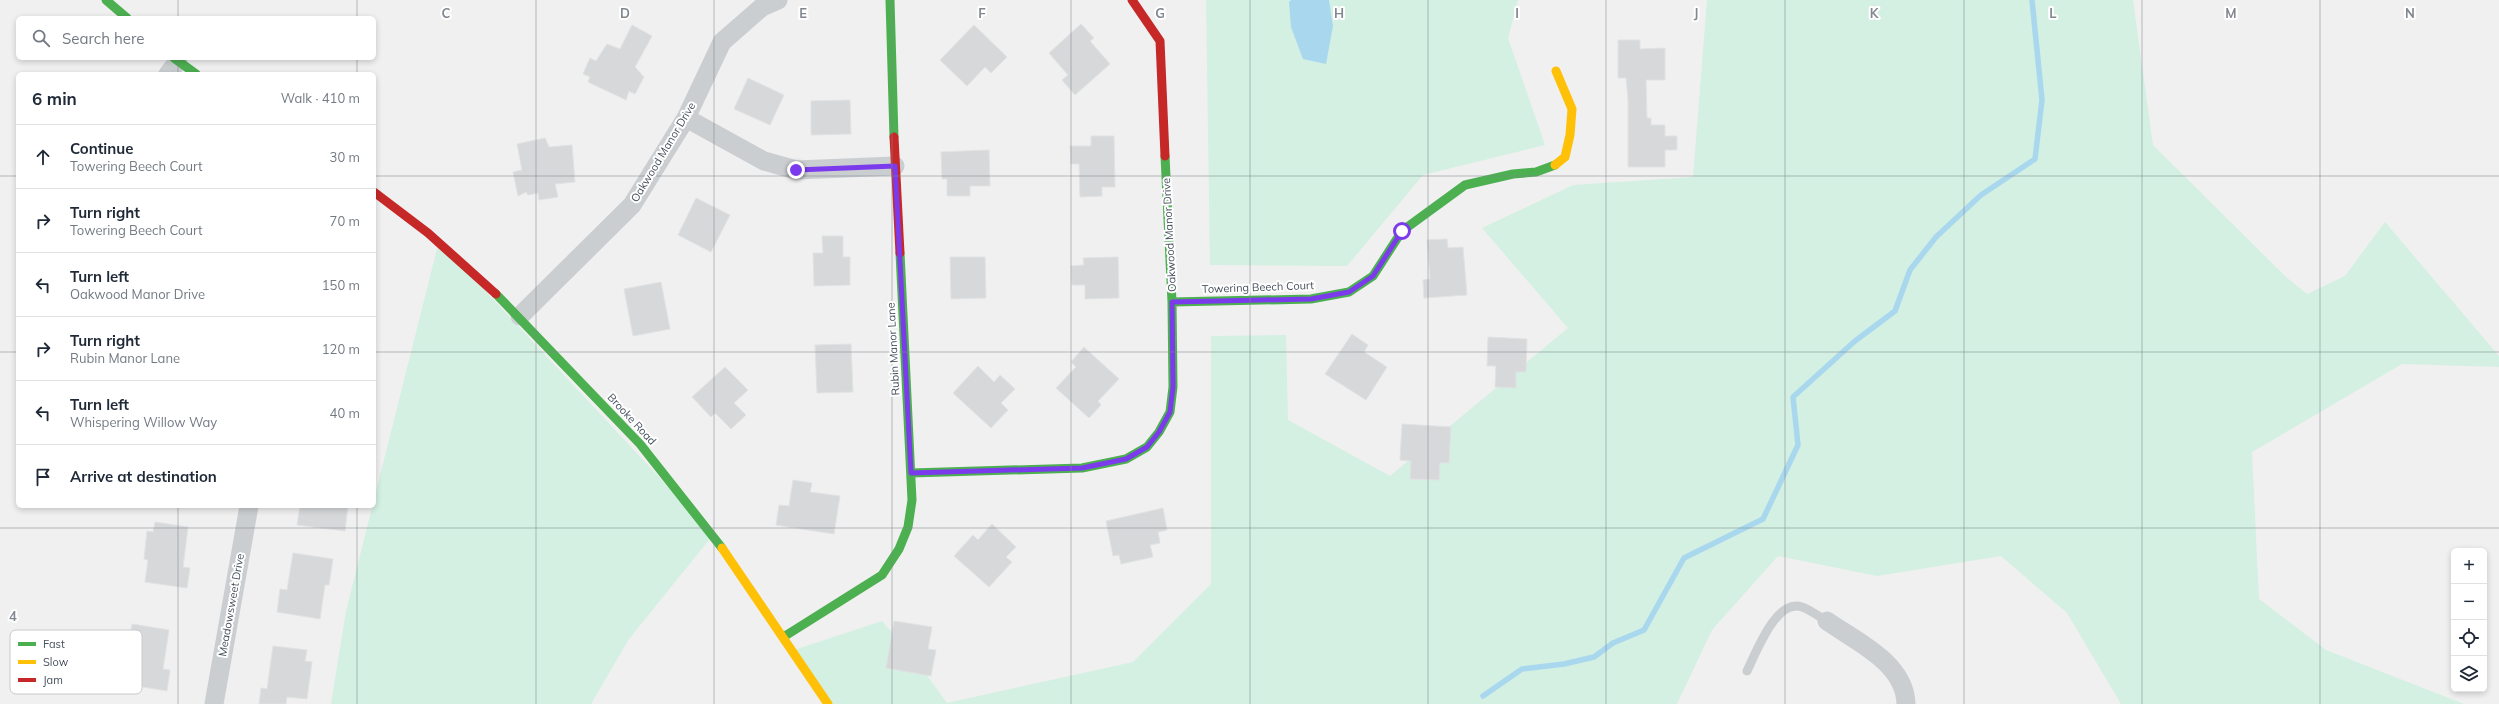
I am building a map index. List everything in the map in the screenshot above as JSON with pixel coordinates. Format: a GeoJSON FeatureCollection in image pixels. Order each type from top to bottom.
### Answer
{"type":"FeatureCollection","features":[{"type":"Feature","properties":{"kind":"street"},"geometry":{"type":"LineString","coordinates":[[106,0],[125,16]]}},
{"type":"Feature","properties":{"kind":"street","name":"Oakwood Manor Drive"},"geometry":{"type":"LineString","coordinates":[[520,316],[632,205],[686,118],[722,42],[762,7],[778,0]]}},
{"type":"Feature","properties":{"kind":"street","name":"Rubin Manor Lane"},"geometry":{"type":"LineString","coordinates":[[785,636],[882,574],[899,549],[908,527],[912,500],[895,166],[890,0]]}},
{"type":"Feature","properties":{"kind":"street","name":"Oakwood Manor Drive"},"geometry":{"type":"LineString","coordinates":[[911,473],[1082,468],[1126,459],[1147,447],[1159,432],[1170,412],[1173,387],[1172,302],[1160,41],[1132,0]]}},
{"type":"Feature","properties":{"kind":"street"},"geometry":{"type":"LineString","coordinates":[[173,64],[191,72]]}},
{"type":"Feature","properties":{"kind":"street","name":"Towering Beech Court"},"geometry":{"type":"LineString","coordinates":[[1172,302],[1311,299],[1349,292],[1373,276],[1402,231],[1445,198],[1465,185],[1512,174],[1536,172],[1557,164],[1565,157],[1570,134],[1572,109],[1556,71]]}},
{"type":"Feature","properties":{"kind":"street"},"geometry":{"type":"LineString","coordinates":[[686,118],[764,161],[796,170],[895,166]]}},
{"type":"Feature","properties":{"kind":"street","name":"Brooke Road"},"geometry":{"type":"LineString","coordinates":[[376,194],[438,241],[520,316],[659,465],[713,534],[785,636],[828,704]]}},
{"type":"Feature","properties":{"kind":"street","name":"Meadowsweet Drive"},"geometry":{"type":"LineString","coordinates":[[214,704],[249,508]]}},
{"type":"Feature","properties":{"kind":"street"},"geometry":{"type":"LineString","coordinates":[[1827,621],[1890,665],[1906,693],[1906,704]]}},
{"type":"Feature","properties":{"kind":"lane"},"geometry":{"type":"LineString","coordinates":[[1747,671],[1774,618],[1788,608],[1801,607],[1827,621]]}},
{"type":"Feature","properties":{"kind":"green space"},"geometry":{"type":"Polygon","coordinates":[[[1206,0],[1518,0],[1508,38],[1545,145],[1423,175],[1347,266],[1210,265],[1206,0]]]}},
{"type":"Feature","properties":{"kind":"green space"},"geometry":{"type":"Polygon","coordinates":[[[1707,0],[2133,0],[2153,145],[2286,277],[2307,294],[2345,276],[2385,222],[2499,356],[2499,367],[2402,364],[2252,452],[2259,599],[2326,650],[2464,704],[2121,704],[2067,613],[2001,556],[1877,576],[1778,556],[1712,630],[1677,704],[828,704],[794,650],[882,621],[914,658],[947,703],[1133,662],[1211,584],[1211,336],[1286,335],[1288,420],[1390,476],[1568,328],[1482,228],[1573,185],[1693,177],[1707,0]]]}},
{"type":"Feature","properties":{"kind":"green space"},"geometry":{"type":"Polygon","coordinates":[[[439,241],[713,535],[629,639],[591,704],[331,704],[346,611],[372,508],[376,508],[376,492],[439,241]]]}},
{"type":"Feature","properties":{"kind":"water"},"geometry":{"type":"Polygon","coordinates":[[[1291,0],[1329,0],[1333,26],[1326,64],[1303,59],[1291,27],[1289,2],[1291,0]]]}},
{"type":"Feature","properties":{"kind":"building"},"geometry":{"type":"Polygon","coordinates":[[[1081,24],[1094,38],[1090,41],[1110,64],[1075,95],[1062,80],[1068,75],[1049,53],[1081,24]]]}},
{"type":"Feature","properties":{"kind":"building"},"geometry":{"type":"Polygon","coordinates":[[[632,25],[652,36],[635,67],[644,77],[635,94],[629,91],[626,100],[588,82],[590,77],[583,74],[590,58],[596,61],[607,44],[620,49],[632,25]]]}},
{"type":"Feature","properties":{"kind":"building"},"geometry":{"type":"Polygon","coordinates":[[[974,25],[1007,57],[991,73],[985,67],[967,86],[940,60],[974,25]]]}},
{"type":"Feature","properties":{"kind":"building"},"geometry":{"type":"Polygon","coordinates":[[[1618,40],[1640,40],[1640,49],[1665,48],[1665,80],[1646,80],[1647,118],[1651,118],[1651,125],[1665,125],[1665,136],[1677,136],[1677,150],[1665,150],[1665,167],[1628,167],[1628,99],[1626,78],[1618,78],[1618,40]]]}},
{"type":"Feature","properties":{"kind":"building"},"geometry":{"type":"Polygon","coordinates":[[[748,78],[784,95],[770,125],[734,109],[748,78]]]}},
{"type":"Feature","properties":{"kind":"building"},"geometry":{"type":"Polygon","coordinates":[[[850,100],[851,134],[811,135],[811,101],[850,100]]]}},
{"type":"Feature","properties":{"kind":"building"},"geometry":{"type":"Polygon","coordinates":[[[1091,136],[1114,136],[1115,187],[1102,187],[1102,196],[1080,197],[1079,164],[1071,164],[1070,146],[1091,146],[1091,136]]]}},
{"type":"Feature","properties":{"kind":"building"},"geometry":{"type":"Polygon","coordinates":[[[545,138],[549,147],[572,145],[575,182],[555,184],[558,197],[539,200],[538,193],[528,195],[526,192],[518,196],[513,172],[522,170],[517,144],[545,138]]]}},
{"type":"Feature","properties":{"kind":"building"},"geometry":{"type":"Polygon","coordinates":[[[989,150],[990,186],[970,186],[970,196],[947,196],[947,179],[942,179],[941,152],[989,150]]]}},
{"type":"Feature","properties":{"kind":"building"},"geometry":{"type":"Polygon","coordinates":[[[696,198],[730,215],[711,252],[678,235],[696,198]]]}},
{"type":"Feature","properties":{"kind":"building"},"geometry":{"type":"Polygon","coordinates":[[[822,236],[843,236],[843,257],[850,257],[850,285],[814,286],[813,253],[823,253],[822,236]]]}},
{"type":"Feature","properties":{"kind":"building"},"geometry":{"type":"Polygon","coordinates":[[[1447,239],[1448,248],[1463,247],[1467,295],[1424,298],[1423,280],[1430,279],[1427,240],[1447,239]]]}},
{"type":"Feature","properties":{"kind":"building"},"geometry":{"type":"Polygon","coordinates":[[[950,257],[985,257],[986,298],[951,299],[950,257]]]}},
{"type":"Feature","properties":{"kind":"building"},"geometry":{"type":"Polygon","coordinates":[[[1118,257],[1119,298],[1085,299],[1085,285],[1072,285],[1071,266],[1084,265],[1083,258],[1118,257]]]}},
{"type":"Feature","properties":{"kind":"building"},"geometry":{"type":"Polygon","coordinates":[[[661,282],[670,329],[633,336],[624,289],[661,282]]]}},
{"type":"Feature","properties":{"kind":"building"},"geometry":{"type":"Polygon","coordinates":[[[1352,334],[1368,345],[1364,352],[1387,367],[1366,400],[1325,374],[1352,334]]]}},
{"type":"Feature","properties":{"kind":"building"},"geometry":{"type":"Polygon","coordinates":[[[1488,337],[1527,339],[1526,372],[1516,372],[1516,388],[1495,387],[1496,366],[1487,366],[1488,337]]]}},
{"type":"Feature","properties":{"kind":"building"},"geometry":{"type":"Polygon","coordinates":[[[851,344],[853,392],[817,393],[815,345],[851,344]]]}},
{"type":"Feature","properties":{"kind":"building"},"geometry":{"type":"Polygon","coordinates":[[[1084,347],[1119,379],[1098,401],[1101,405],[1089,418],[1056,388],[1076,367],[1071,362],[1084,347]]]}},
{"type":"Feature","properties":{"kind":"building"},"geometry":{"type":"Polygon","coordinates":[[[978,366],[994,382],[1000,375],[1015,389],[1001,403],[1008,410],[991,428],[953,393],[978,366]]]}},
{"type":"Feature","properties":{"kind":"building"},"geometry":{"type":"Polygon","coordinates":[[[725,367],[748,390],[734,403],[746,415],[731,429],[715,413],[711,417],[692,397],[725,367]]]}},
{"type":"Feature","properties":{"kind":"building"},"geometry":{"type":"Polygon","coordinates":[[[1402,424],[1451,427],[1449,463],[1440,463],[1439,480],[1410,479],[1411,461],[1400,460],[1402,424]]]}},
{"type":"Feature","properties":{"kind":"building"},"geometry":{"type":"Polygon","coordinates":[[[793,480],[812,483],[810,492],[840,496],[834,534],[776,525],[779,505],[789,506],[793,480]]]}},
{"type":"Feature","properties":{"kind":"building"},"geometry":{"type":"Polygon","coordinates":[[[300,508],[348,508],[345,531],[297,525],[300,508]]]}},
{"type":"Feature","properties":{"kind":"building"},"geometry":{"type":"Polygon","coordinates":[[[1163,508],[1167,530],[1158,532],[1160,543],[1150,545],[1153,557],[1121,564],[1119,555],[1113,556],[1106,521],[1163,508]]]}},
{"type":"Feature","properties":{"kind":"building"},"geometry":{"type":"Polygon","coordinates":[[[155,522],[188,527],[183,567],[190,568],[187,588],[145,582],[148,560],[144,559],[147,531],[153,532],[155,522]]]}},
{"type":"Feature","properties":{"kind":"building"},"geometry":{"type":"Polygon","coordinates":[[[992,524],[1016,547],[1006,557],[1012,562],[989,587],[954,556],[973,535],[978,540],[992,524]]]}},
{"type":"Feature","properties":{"kind":"building"},"geometry":{"type":"Polygon","coordinates":[[[293,553],[333,559],[329,585],[325,585],[320,619],[277,612],[280,589],[287,590],[293,553]]]}},
{"type":"Feature","properties":{"kind":"building"},"geometry":{"type":"Polygon","coordinates":[[[894,621],[932,627],[928,649],[936,650],[931,676],[886,668],[894,621]]]}},
{"type":"Feature","properties":{"kind":"building"},"geometry":{"type":"Polygon","coordinates":[[[132,624],[169,630],[163,669],[170,670],[167,691],[142,687],[142,630],[131,630],[132,624]]]}},
{"type":"Feature","properties":{"kind":"building"},"geometry":{"type":"Polygon","coordinates":[[[273,646],[307,650],[305,661],[312,662],[307,699],[287,697],[286,704],[259,704],[261,688],[267,689],[273,646]]]}},
{"type":"Feature","properties":{"kind":"waterway"},"geometry":{"type":"LineString","coordinates":[[1483,696],[1522,669],[1564,664],[1594,657],[1613,643],[1644,630],[1684,558],[1763,519],[1798,445],[1793,397],[1855,341],[1895,311],[1910,270],[1936,237],[1981,195],[2035,159],[2042,100],[2032,0]]}},
{"type":"Feature","properties":{"kind":"traffic: fast"},"geometry":{"type":"LineString","coordinates":[[106,0],[125,16]]}},
{"type":"Feature","properties":{"kind":"traffic: fast"},"geometry":{"type":"LineString","coordinates":[[890,0],[894,137]]}},
{"type":"Feature","properties":{"kind":"traffic: fast"},"geometry":{"type":"LineString","coordinates":[[177,60],[193,72]]}},
{"type":"Feature","properties":{"kind":"traffic: fast"},"geometry":{"type":"LineString","coordinates":[[911,473],[1082,468],[1126,459],[1147,447],[1159,432],[1170,412],[1173,387],[1172,302],[1165,156]]}},
{"type":"Feature","properties":{"kind":"traffic: fast"},"geometry":{"type":"LineString","coordinates":[[1172,302],[1311,299],[1349,292],[1373,276],[1402,231],[1465,185],[1513,174],[1536,172],[1555,165]]}},
{"type":"Feature","properties":{"kind":"traffic: fast"},"geometry":{"type":"LineString","coordinates":[[785,636],[882,575],[899,549],[908,527],[912,500],[900,253]]}},
{"type":"Feature","properties":{"kind":"traffic: fast"},"geometry":{"type":"LineString","coordinates":[[496,294],[640,444],[722,548]]}},
{"type":"Feature","properties":{"kind":"traffic: slow"},"geometry":{"type":"LineString","coordinates":[[1555,165],[1565,157],[1570,135],[1572,109],[1556,71]]}},
{"type":"Feature","properties":{"kind":"traffic: slow"},"geometry":{"type":"LineString","coordinates":[[722,548],[828,704]]}},
{"type":"Feature","properties":{"kind":"traffic: jam"},"geometry":{"type":"LineString","coordinates":[[1132,0],[1160,41],[1165,156]]}},
{"type":"Feature","properties":{"kind":"traffic: jam"},"geometry":{"type":"LineString","coordinates":[[894,137],[900,253]]}},
{"type":"Feature","properties":{"kind":"traffic: jam"},"geometry":{"type":"LineString","coordinates":[[376,194],[428,233],[496,294]]}},
{"type":"Feature","properties":{"kind":"route"},"geometry":{"type":"LineString","coordinates":[[796,170],[895,166],[911,473],[1082,468],[1126,459],[1147,447],[1159,432],[1170,412],[1173,387],[1172,302],[1311,299],[1349,292],[1373,276],[1402,231]]}}]}
